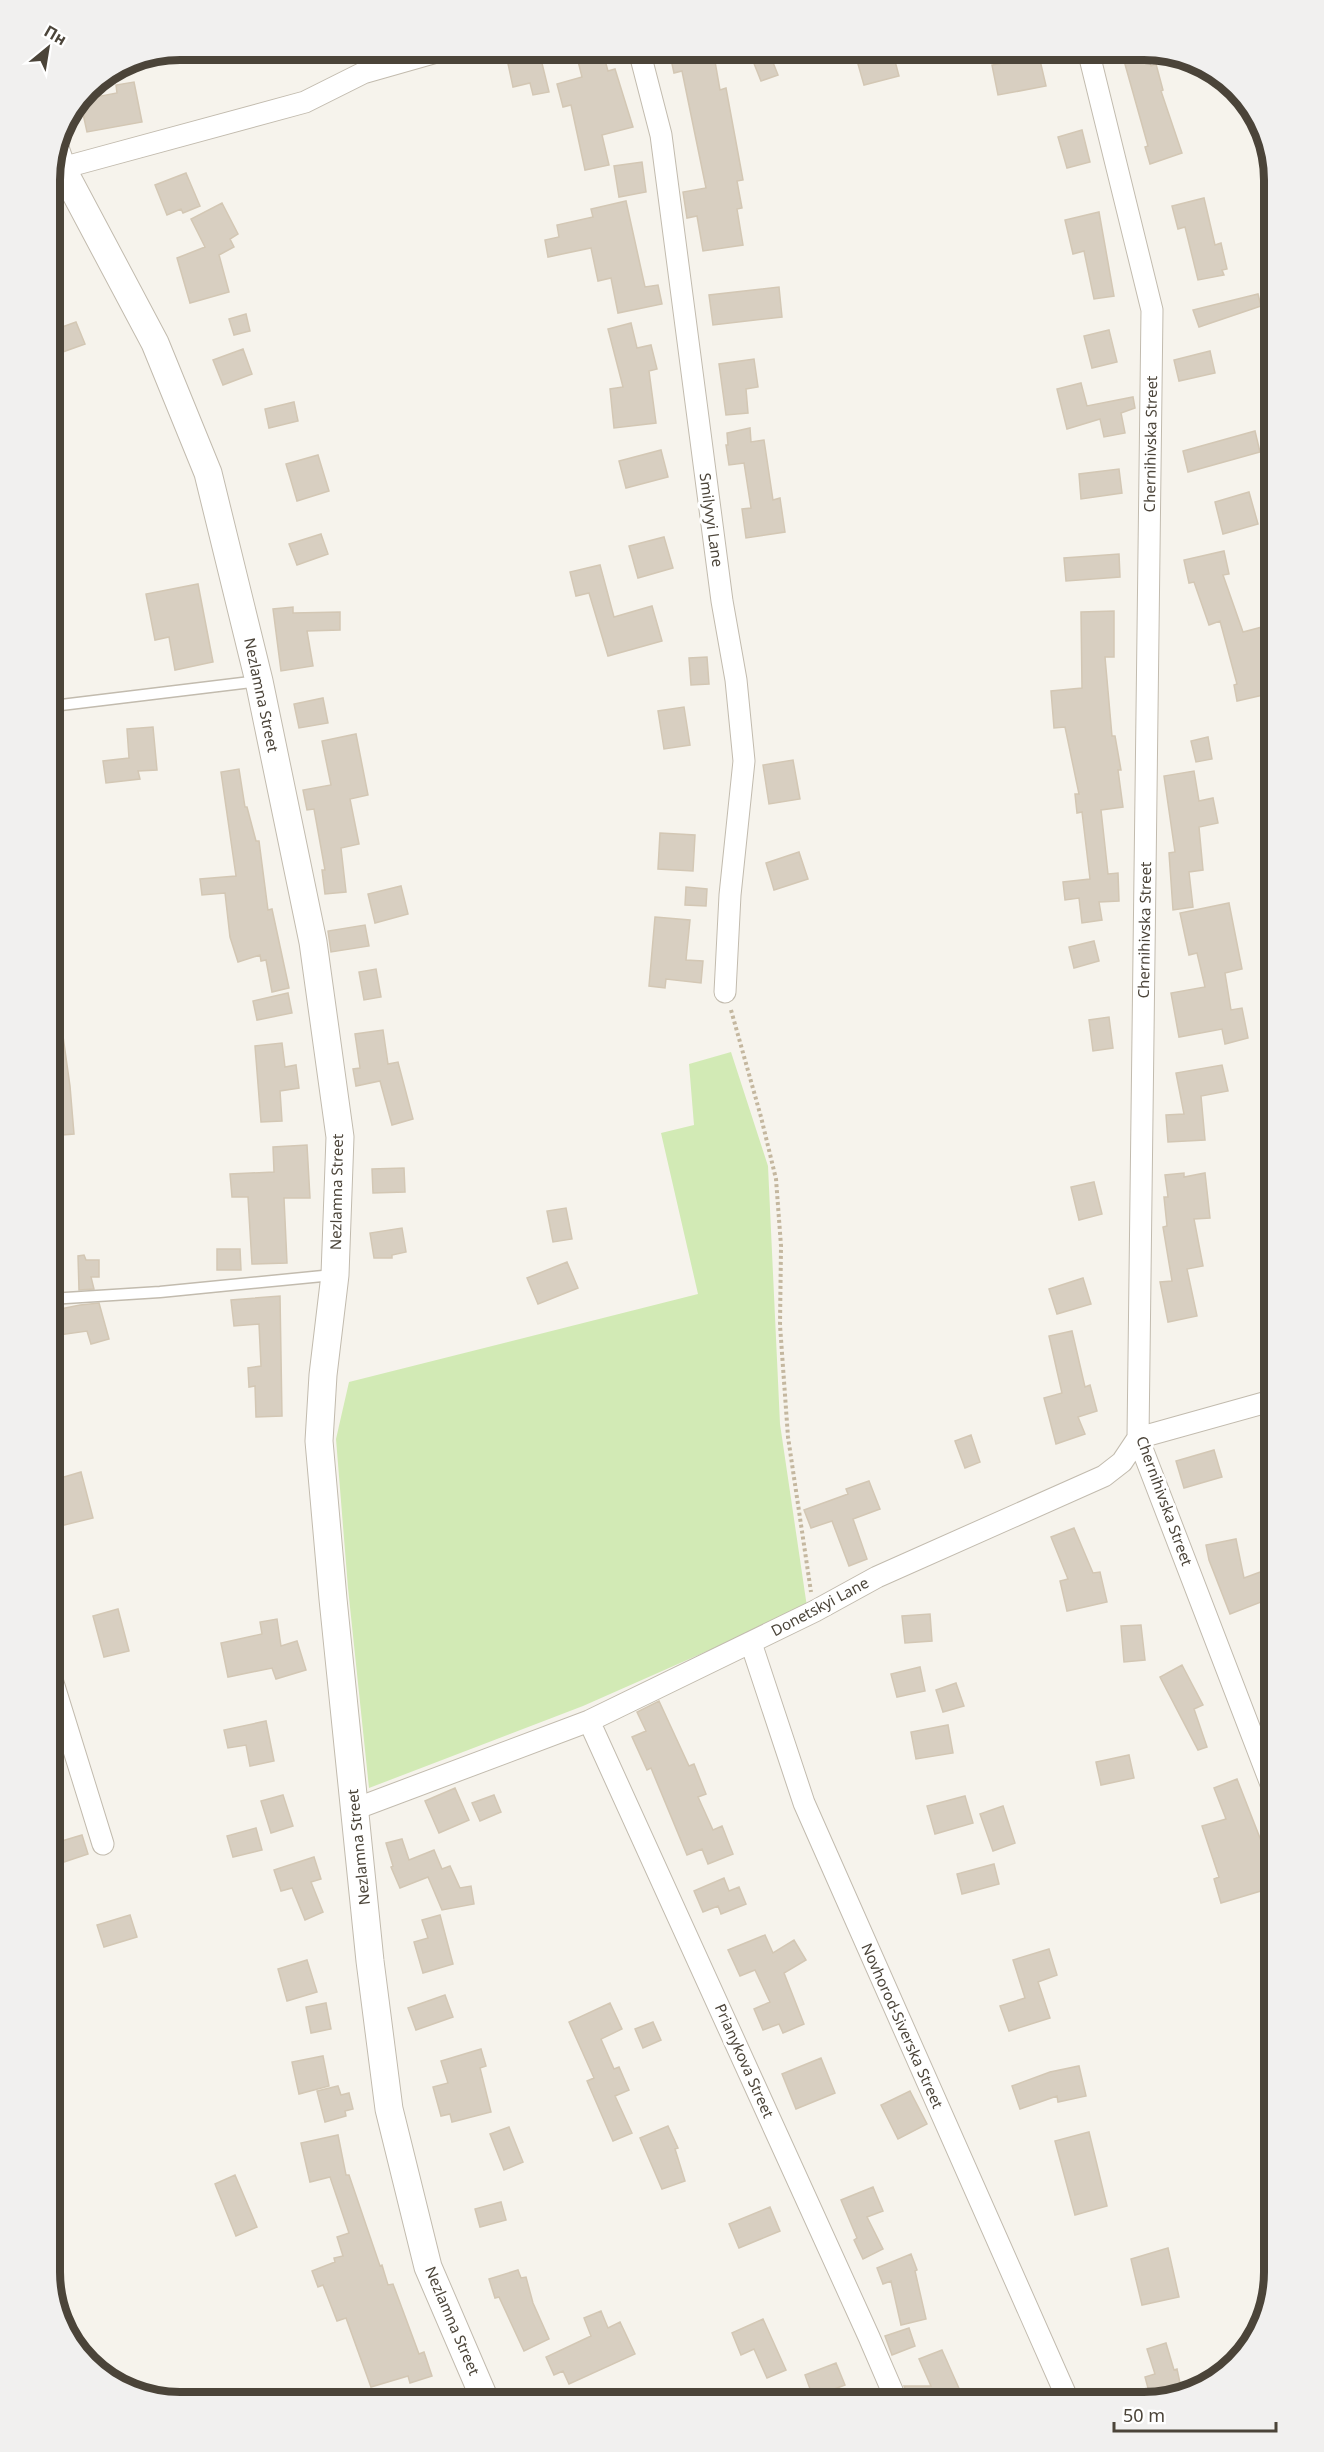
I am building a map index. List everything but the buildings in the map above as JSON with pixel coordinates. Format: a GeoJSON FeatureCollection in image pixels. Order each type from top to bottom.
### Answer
{"type":"FeatureCollection","features":[{"type":"Feature","properties":{"kind":"street"},"geometry":{"type":"LineString","coordinates":[[63,157],[305,102],[363,73],[409,60]]}},
{"type":"Feature","properties":{"kind":"street","name":"Smilyvyi Lane"},"geometry":{"type":"LineString","coordinates":[[642,60],[661,135],[722,601],[736,680],[744,761],[730,895],[725,992]]}},
{"type":"Feature","properties":{"kind":"street","name":"Chernihivska Street"},"geometry":{"type":"LineString","coordinates":[[1090,60],[1152,310],[1138,1438],[1264,1764]]}},
{"type":"Feature","properties":{"kind":"street","name":"Nezlamna Street"},"geometry":{"type":"LineString","coordinates":[[61,164],[154,343],[208,473],[259,681],[314,942],[340,1137],[335,1275],[323,1375],[320,1442],[333,1599],[370,1961],[389,2109],[428,2267],[482,2392]]}},
{"type":"Feature","properties":{"kind":"street"},"geometry":{"type":"LineString","coordinates":[[1138,1438],[1264,1403]]}},
{"type":"Feature","properties":{"kind":"street","name":"Donetskyi Lane"},"geometry":{"type":"LineString","coordinates":[[356,1809],[589,1721],[815,1611],[877,1577],[1104,1476],[1122,1462],[1138,1438]]}},
{"type":"Feature","properties":{"kind":"street","name":"Novhorod-Siverska Street"},"geometry":{"type":"LineString","coordinates":[[751,1643],[804,1803],[1064,2392]]}},
{"type":"Feature","properties":{"kind":"street"},"geometry":{"type":"LineString","coordinates":[[60,1705],[103,1844]]}},
{"type":"Feature","properties":{"kind":"street","name":"Prianykova Street"},"geometry":{"type":"LineString","coordinates":[[589,1721],[870,2337],[893,2392]]}},
{"type":"Feature","properties":{"kind":"lane"},"geometry":{"type":"LineString","coordinates":[[61,705],[259,681]]}},
{"type":"Feature","properties":{"kind":"lane"},"geometry":{"type":"LineString","coordinates":[[60,1298],[160,1292],[335,1275]]}},
{"type":"Feature","properties":{"kind":"path"},"geometry":{"type":"LineString","coordinates":[[725,992],[761,1117],[776,1179],[781,1246],[780,1325],[788,1437],[808,1580],[815,1611]]}},
{"type":"Feature","properties":{"kind":"green space"},"geometry":{"type":"Polygon","coordinates":[[[731,1052],[768,1166],[780,1424],[807,1607],[583,1706],[369,1788],[348,1588],[336,1439],[349,1382],[698,1294],[661,1133],[694,1125],[689,1064],[731,1052]]]}}]}
